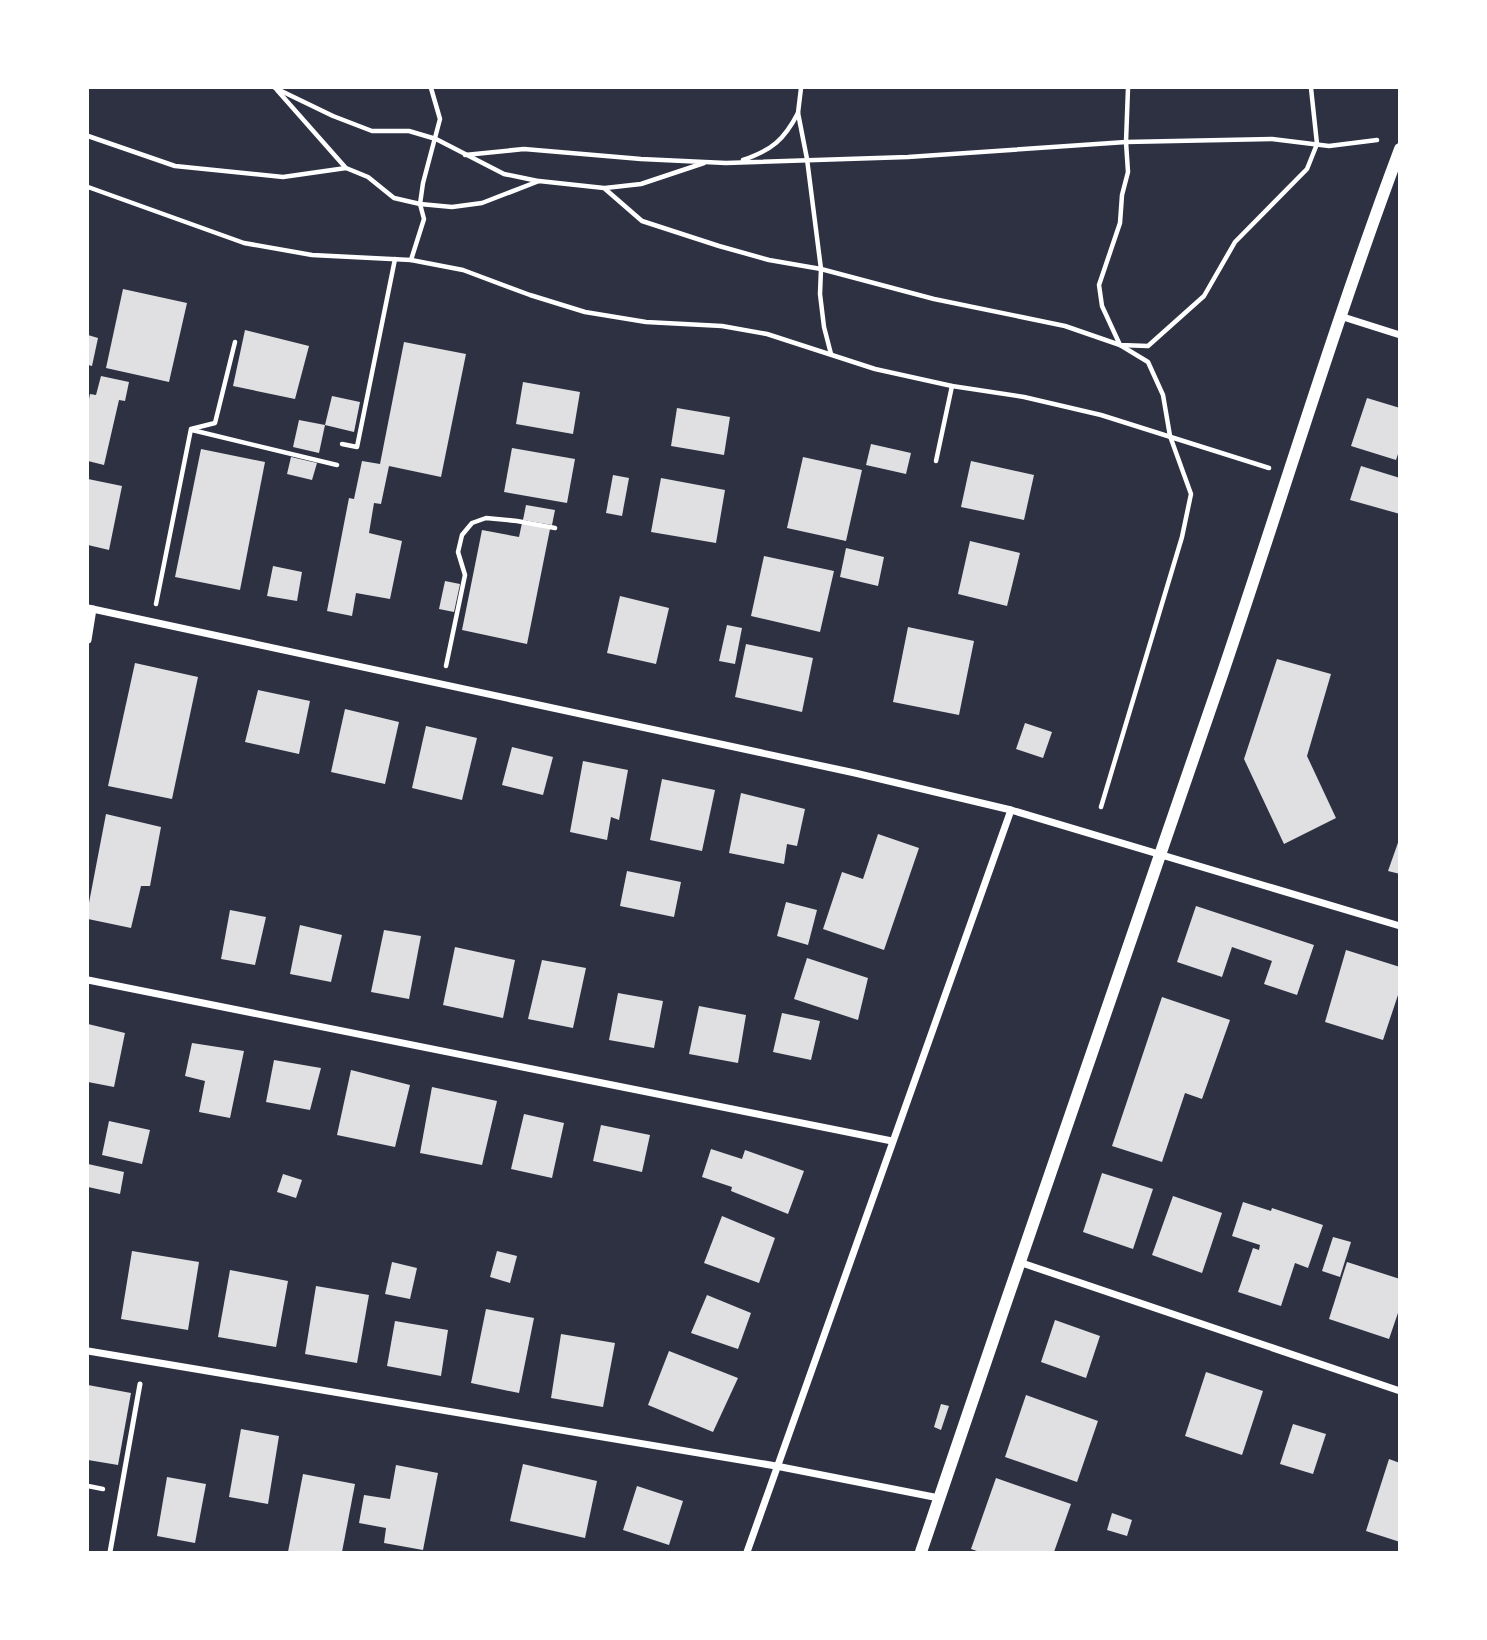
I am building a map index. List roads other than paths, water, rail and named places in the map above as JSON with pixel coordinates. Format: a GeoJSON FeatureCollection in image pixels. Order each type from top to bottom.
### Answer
{"type":"FeatureCollection","features":[{"type":"Feature","properties":{"kind":"street"},"geometry":{"type":"LineString","coordinates":[[921,1552],[1018,1261],[1290,475],[1339,316],[1399,149]]}},
{"type":"Feature","properties":{"kind":"street"},"geometry":{"type":"LineString","coordinates":[[1339,316],[1399,334]]}},
{"type":"Feature","properties":{"kind":"street"},"geometry":{"type":"LineString","coordinates":[[88,640],[90,609],[855,773],[1011,810],[1399,926]]}},
{"type":"Feature","properties":{"kind":"street"},"geometry":{"type":"LineString","coordinates":[[747,1552],[1011,810]]}},
{"type":"Feature","properties":{"kind":"street"},"geometry":{"type":"LineString","coordinates":[[88,980],[892,1141]]}},
{"type":"Feature","properties":{"kind":"street"},"geometry":{"type":"LineString","coordinates":[[1018,1261],[1399,1391]]}},
{"type":"Feature","properties":{"kind":"street"},"geometry":{"type":"LineString","coordinates":[[88,1351],[776,1466],[939,1498]]}},
{"type":"Feature","properties":{"kind":"lane"},"geometry":{"type":"LineString","coordinates":[[110,1552],[140,1384]]}}]}
